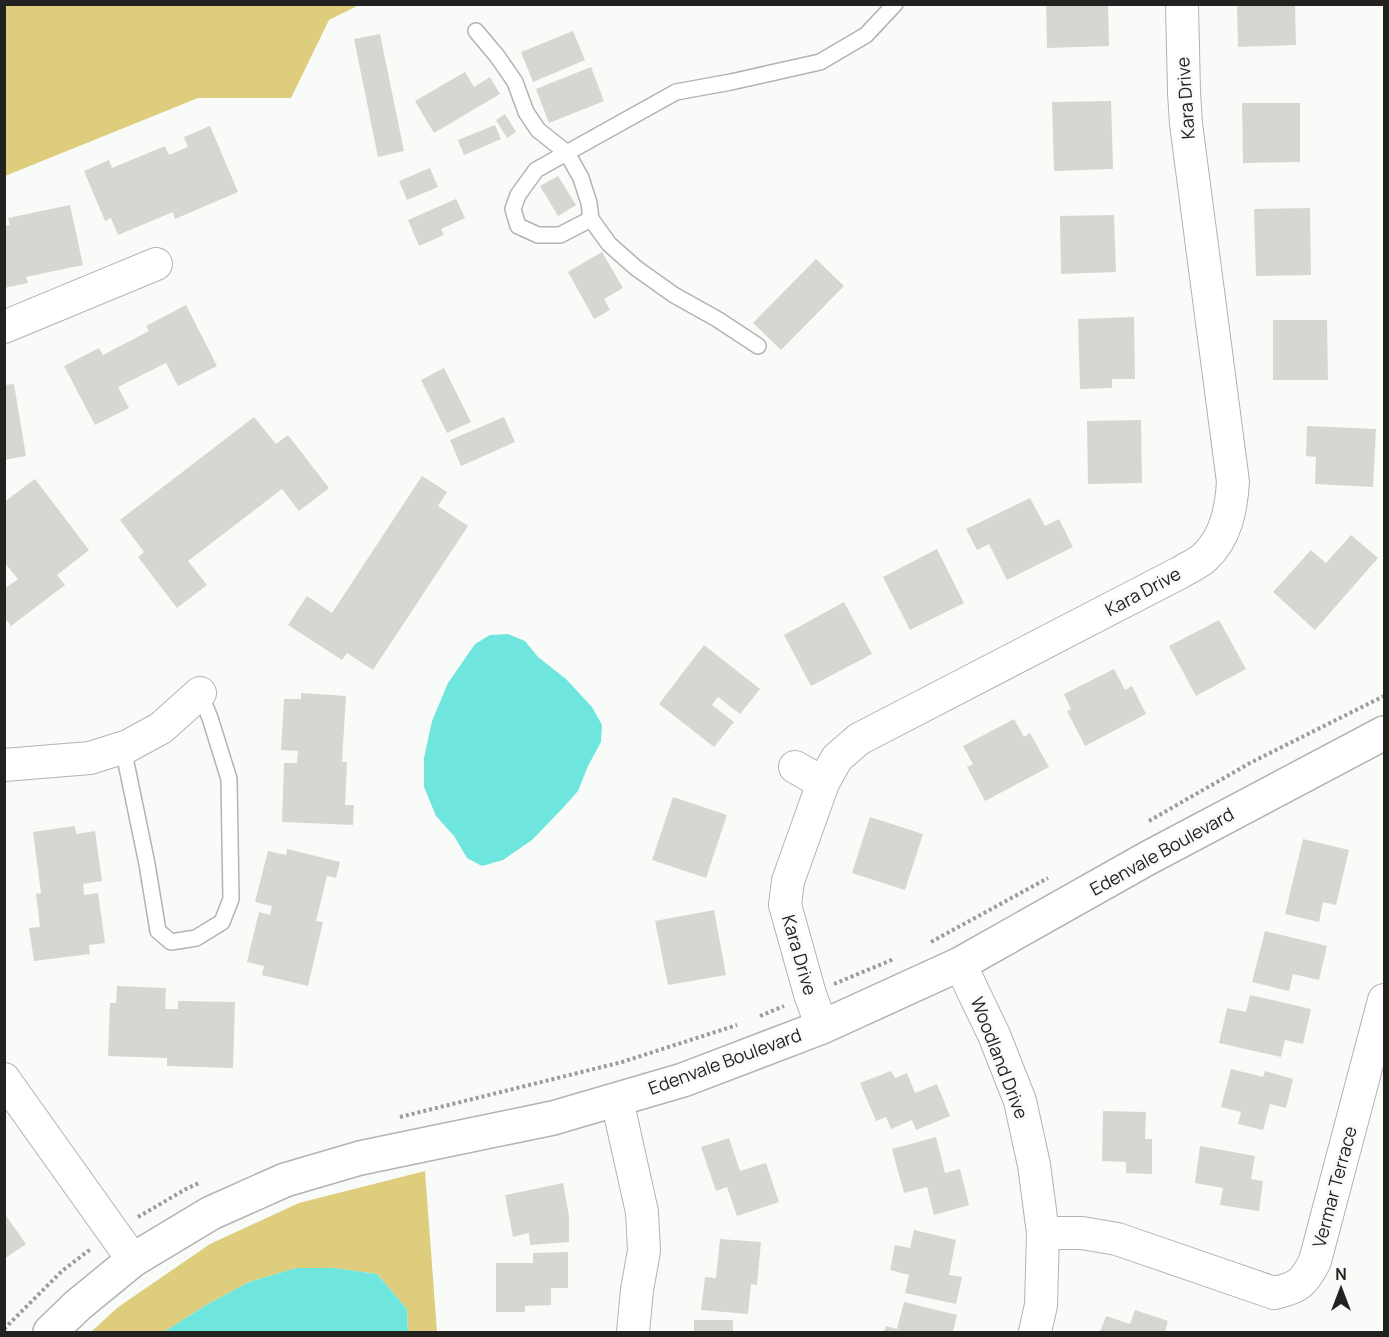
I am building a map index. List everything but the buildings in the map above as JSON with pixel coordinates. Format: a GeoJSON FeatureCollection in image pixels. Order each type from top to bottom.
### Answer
{"type":"FeatureCollection","features":[{"type":"Feature","properties":{"kind":"street","name":"Kara Drive"},"geometry":{"type":"LineString","coordinates":[[822,1027],[810,994],[785,905],[788,881],[823,783],[837,758],[859,739],[1205,558],[1239,512],[1233,482],[1186,124],[1182,4]]}},
{"type":"Feature","properties":{"kind":"street"},"geometry":{"type":"LineString","coordinates":[[4,327],[156,264]]}},
{"type":"Feature","properties":{"kind":"street"},"geometry":{"type":"LineString","coordinates":[[4,765],[90,758],[123,748],[161,728],[200,693]]}},
{"type":"Feature","properties":{"kind":"street","name":"Edenvale Boulevard"},"geometry":{"type":"LineString","coordinates":[[50,1332],[78,1305],[133,1260],[211,1213],[285,1180],[360,1158],[553,1118],[683,1080],[822,1027],[960,964],[1148,858],[1384,733]]}},
{"type":"Feature","properties":{"kind":"street"},"geometry":{"type":"LineString","coordinates":[[795,767],[823,783]]}},
{"type":"Feature","properties":{"kind":"street","name":"Woodland Drive"},"geometry":{"type":"LineString","coordinates":[[960,964],[994,1035],[1020,1101],[1034,1165],[1042,1233],[1041,1305],[1035,1332]]}},
{"type":"Feature","properties":{"kind":"street","name":"Vermar Terrace"},"geometry":{"type":"LineString","coordinates":[[1042,1233],[1082,1233],[1117,1239],[1274,1293],[1314,1282],[1315,1262],[1384,1000]]}},
{"type":"Feature","properties":{"kind":"street"},"geometry":{"type":"LineString","coordinates":[[4,1079],[133,1260]]}},
{"type":"Feature","properties":{"kind":"street"},"geometry":{"type":"LineString","coordinates":[[617,1100],[642,1212],[644,1251],[633,1332]]}},
{"type":"Feature","properties":{"kind":"lane"},"geometry":{"type":"LineString","coordinates":[[591,219],[560,235],[538,235],[518,226],[513,209],[518,195],[536,170],[676,92],[820,62],[866,34],[895,4]]}},
{"type":"Feature","properties":{"kind":"lane"},"geometry":{"type":"LineString","coordinates":[[476,32],[515,82],[526,112],[538,130],[567,153],[581,177],[591,219],[609,244],[636,268],[674,295],[717,319],[758,346]]}},
{"type":"Feature","properties":{"kind":"lane"},"geometry":{"type":"LineString","coordinates":[[123,748],[158,931],[171,942],[196,938],[222,922],[231,899],[229,779],[210,717],[200,693]]}},
{"type":"Feature","properties":{"kind":"path"},"geometry":{"type":"LineString","coordinates":[[1147,822],[1250,763],[1384,696]]}},
{"type":"Feature","properties":{"kind":"path"},"geometry":{"type":"LineString","coordinates":[[931,942],[1054,874]]}},
{"type":"Feature","properties":{"kind":"path"},"geometry":{"type":"LineString","coordinates":[[760,1016],[898,957]]}},
{"type":"Feature","properties":{"kind":"path"},"geometry":{"type":"LineString","coordinates":[[398,1118],[622,1062],[739,1024]]}},
{"type":"Feature","properties":{"kind":"path"},"geometry":{"type":"LineString","coordinates":[[4,1329],[62,1271],[113,1232],[186,1189],[207,1180]]}},
{"type":"Feature","properties":{"kind":"shaded area"},"geometry":{"type":"Polygon","coordinates":[[[5,4],[359,5],[329,20],[291,98],[198,98],[5,176],[5,4]]]}},
{"type":"Feature","properties":{"kind":"shaded area"},"geometry":{"type":"Polygon","coordinates":[[[425,1171],[437,1332],[408,1332],[407,1309],[377,1274],[334,1268],[296,1268],[249,1282],[206,1305],[164,1332],[91,1332],[117,1308],[210,1244],[299,1203],[425,1171]]]}},
{"type":"Feature","properties":{"kind":"water"},"geometry":{"type":"Polygon","coordinates":[[[508,634],[525,641],[538,657],[566,679],[592,707],[602,725],[601,742],[578,791],[561,810],[532,840],[503,860],[482,866],[467,858],[454,836],[436,816],[424,787],[424,758],[432,721],[448,683],[475,644],[490,635],[508,634]]]}},
{"type":"Feature","properties":{"kind":"water"},"geometry":{"type":"Polygon","coordinates":[[[296,1268],[334,1268],[377,1274],[407,1309],[408,1332],[164,1332],[206,1305],[249,1282],[296,1268]]]}}]}
